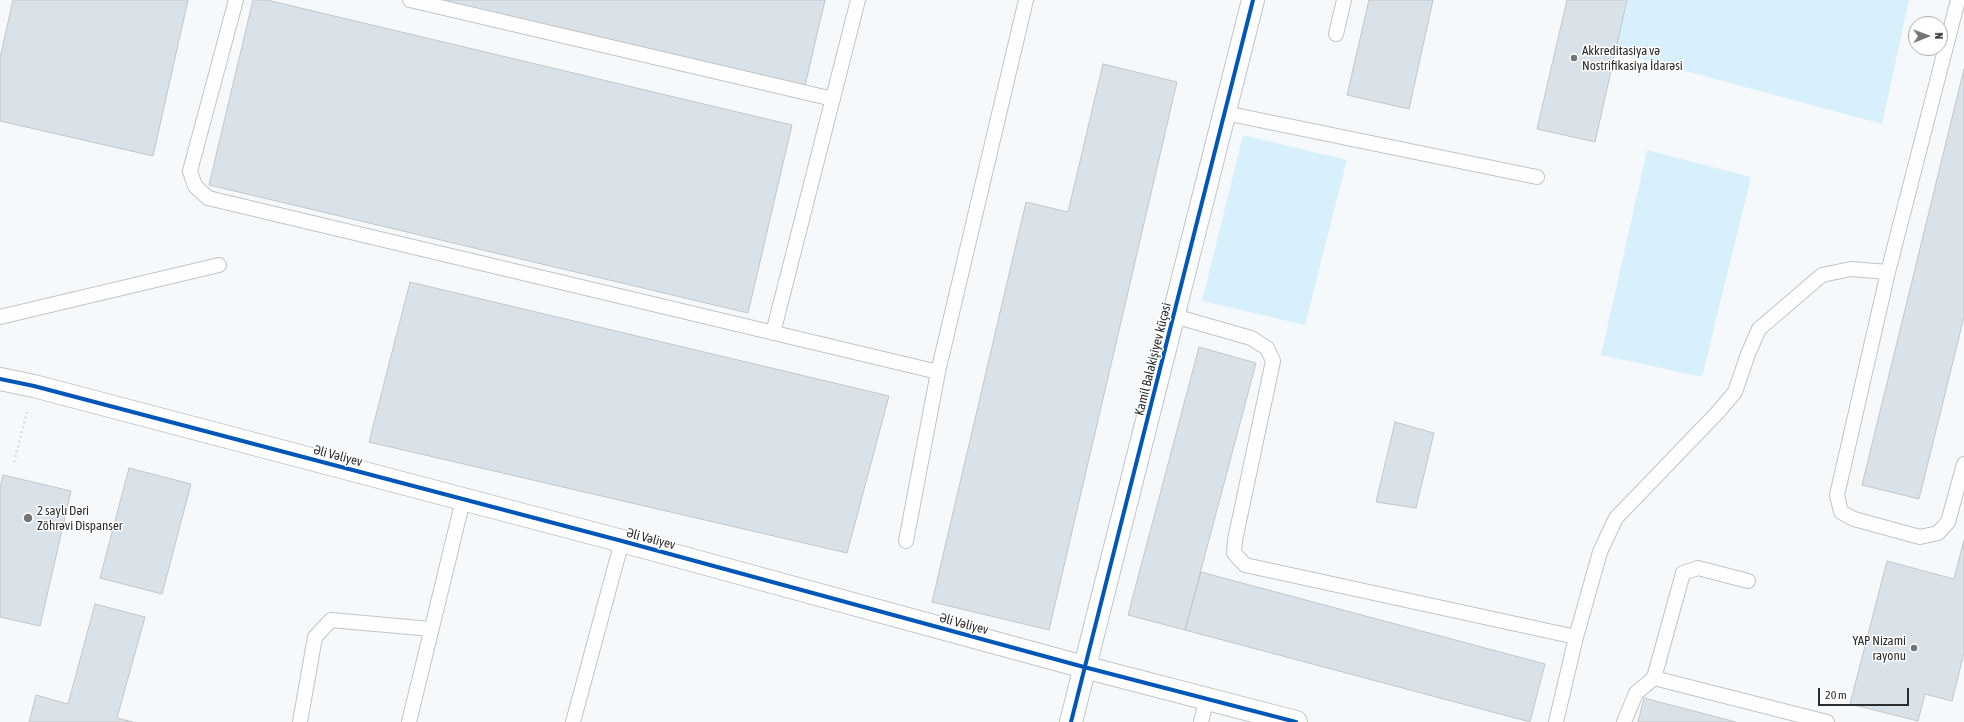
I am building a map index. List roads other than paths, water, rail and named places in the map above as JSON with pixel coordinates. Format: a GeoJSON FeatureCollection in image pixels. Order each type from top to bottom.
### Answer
{"type":"FeatureCollection","features":[{"type":"Feature","properties":{"kind":"street","name":"Kamil Balakişiyev küçəsi"},"geometry":{"type":"LineString","coordinates":[[1071,722],[1253,0]]}},
{"type":"Feature","properties":{"kind":"street","name":"Əli Vəliyev"},"geometry":{"type":"LineString","coordinates":[[0,379],[34,386],[622,541],[1084,667],[1296,722]]}},
{"type":"Feature","properties":{"kind":"lane"},"geometry":{"type":"LineString","coordinates":[[236,0],[190,171],[195,186],[208,198],[938,372]]}},
{"type":"Feature","properties":{"kind":"lane"},"geometry":{"type":"LineString","coordinates":[[410,0],[833,99]]}},
{"type":"Feature","properties":{"kind":"lane"},"geometry":{"type":"LineString","coordinates":[[773,333],[858,0]]}},
{"type":"Feature","properties":{"kind":"lane"},"geometry":{"type":"LineString","coordinates":[[906,541],[938,372],[1026,0]]}},
{"type":"Feature","properties":{"kind":"lane"},"geometry":{"type":"LineString","coordinates":[[1336,34],[1344,0]]}},
{"type":"Feature","properties":{"kind":"lane"},"geometry":{"type":"LineString","coordinates":[[1958,0],[1888,272],[1837,495],[1840,512],[1854,519],[1920,537],[1938,533],[1948,522],[1964,464]]}},
{"type":"Feature","properties":{"kind":"lane"},"geometry":{"type":"LineString","coordinates":[[1225,113],[1537,177]]}},
{"type":"Feature","properties":{"kind":"lane"},"geometry":{"type":"LineString","coordinates":[[0,317],[219,265]]}},
{"type":"Feature","properties":{"kind":"lane"},"geometry":{"type":"LineString","coordinates":[[1556,722],[1576,637],[1600,552],[1616,518],[1718,412],[1735,392],[1748,354],[1759,330],[1822,275],[1851,269],[1888,272]]}},
{"type":"Feature","properties":{"kind":"lane"},"geometry":{"type":"LineString","coordinates":[[1174,316],[1251,338],[1267,348],[1273,361],[1235,540],[1234,553],[1245,565],[1576,637]]}},
{"type":"Feature","properties":{"kind":"lane"},"geometry":{"type":"LineString","coordinates":[[409,722],[463,500]]}},
{"type":"Feature","properties":{"kind":"lane"},"geometry":{"type":"LineString","coordinates":[[573,722],[622,541]]}},
{"type":"Feature","properties":{"kind":"lane"},"geometry":{"type":"LineString","coordinates":[[1624,722],[1636,693],[1654,678],[1683,573],[1698,568],[1748,581]]}},
{"type":"Feature","properties":{"kind":"lane"},"geometry":{"type":"LineString","coordinates":[[300,722],[315,637],[331,620],[431,629]]}},
{"type":"Feature","properties":{"kind":"lane"},"geometry":{"type":"LineString","coordinates":[[1654,678],[1827,722]]}},
{"type":"Feature","properties":{"kind":"lane"},"geometry":{"type":"LineString","coordinates":[[1201,722],[1207,698]]}},
{"type":"Feature","properties":{"kind":"place","name":"Akkreditasiya və Nostrifikasiya İdarəsi"},"geometry":{"type":"Point","coordinates":[1574,58]}},
{"type":"Feature","properties":{"kind":"place","name":"2 saylı Dəri Zöhrəvi Dispanser"},"geometry":{"type":"Point","coordinates":[28,518]}},
{"type":"Feature","properties":{"kind":"place","name":"YAP Nizami rayonu"},"geometry":{"type":"Point","coordinates":[1914,648]}}]}
